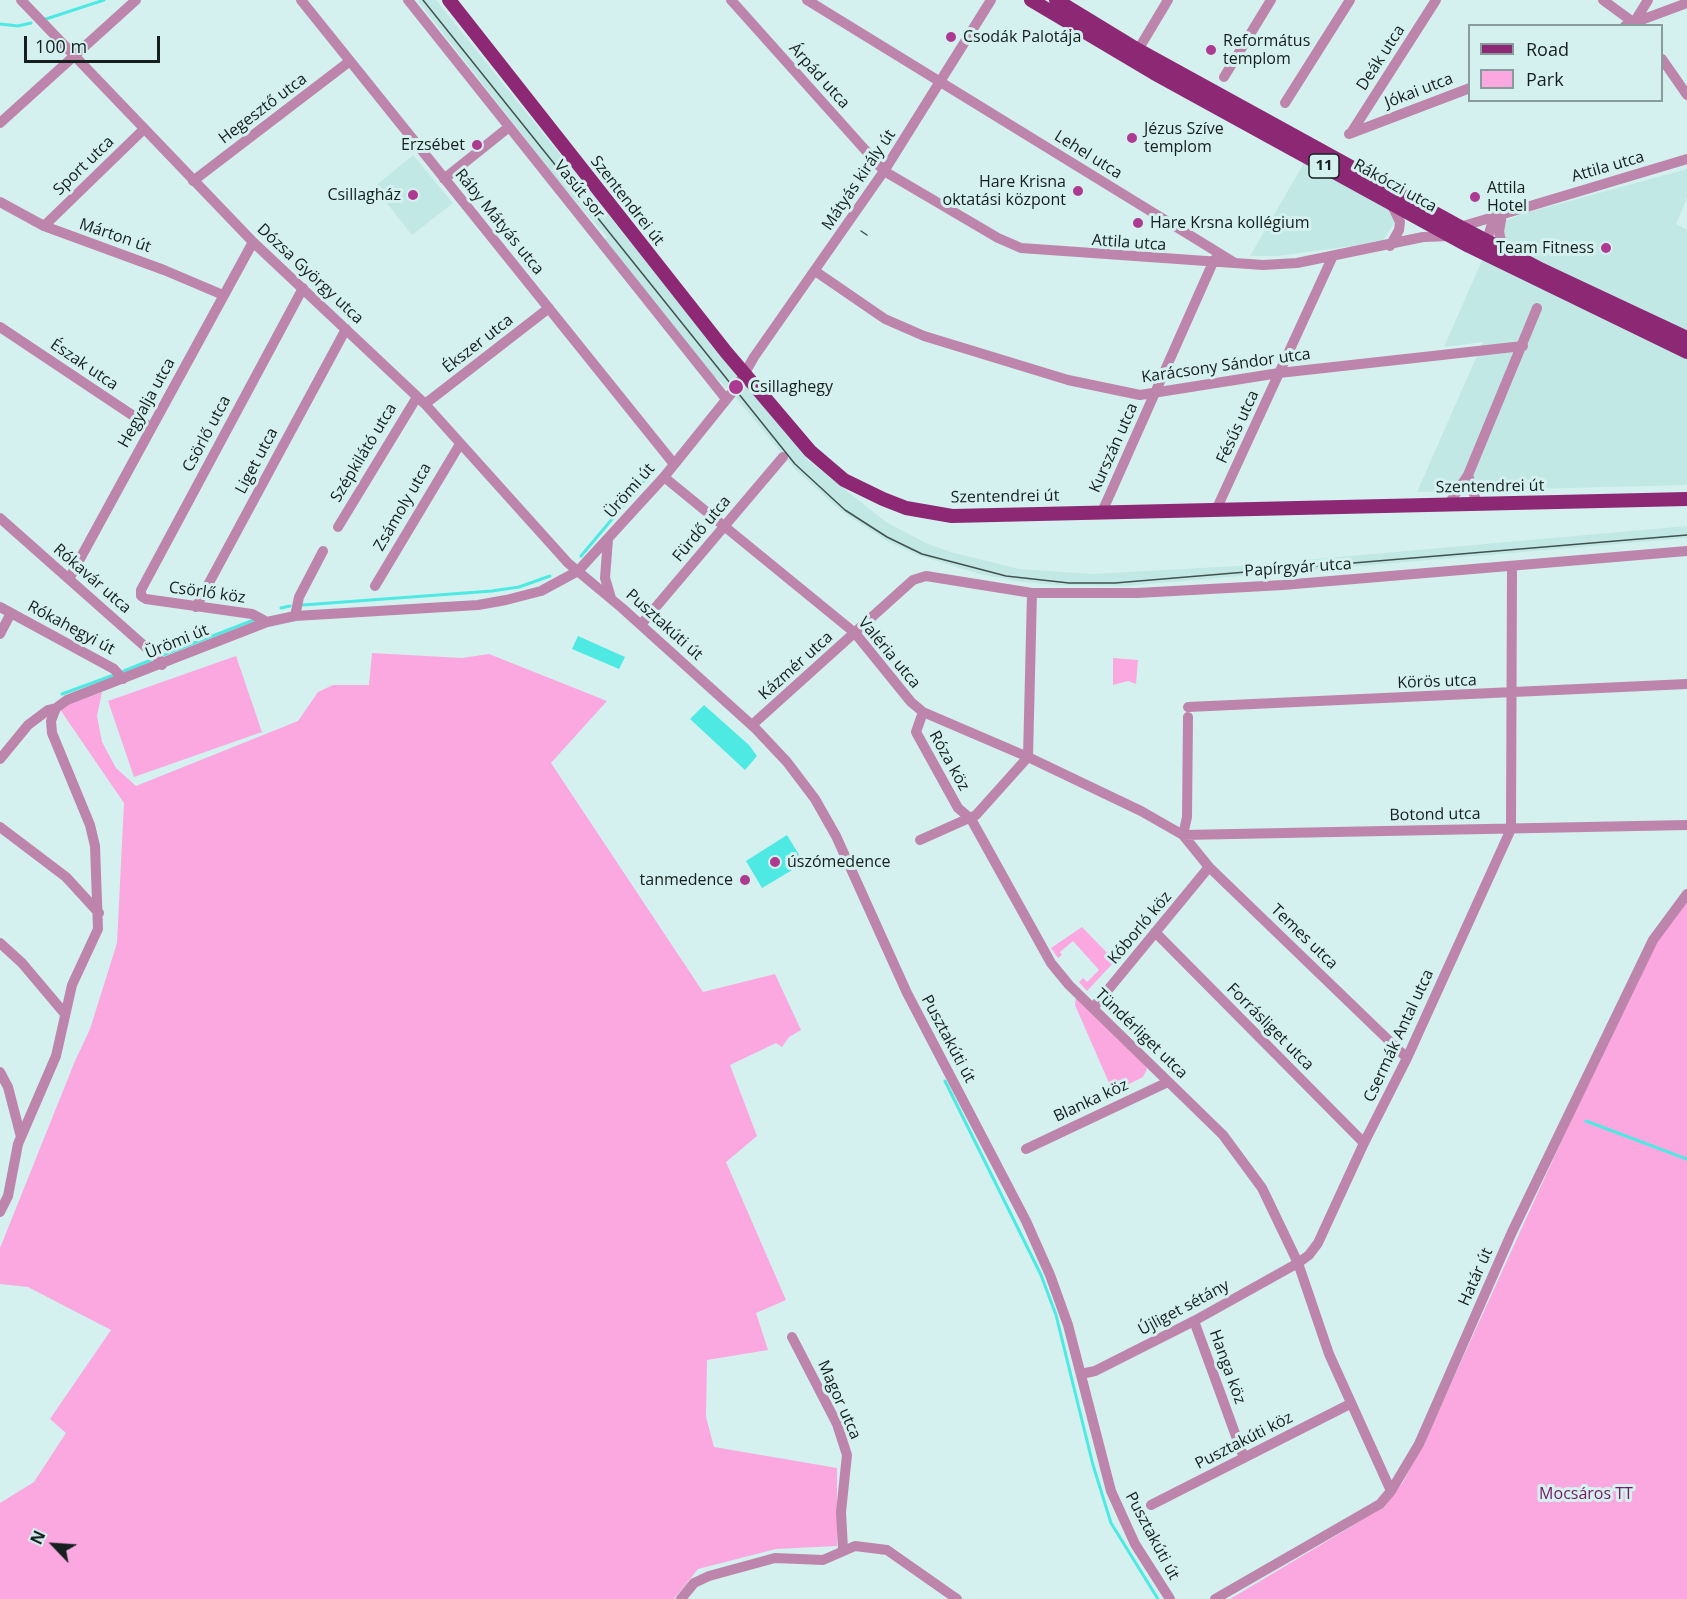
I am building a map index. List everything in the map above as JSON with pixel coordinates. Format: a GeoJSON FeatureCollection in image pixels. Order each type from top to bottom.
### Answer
{"type":"FeatureCollection","features":[{"type":"Feature","properties":{"kind":"main road","name":"Szentendrei út"},"geometry":{"type":"LineString","coordinates":[[448,0],[653,261],[744,372],[825,464],[852,484],[883,499],[906,507],[952,516],[1687,499]]}},
{"type":"Feature","properties":{"kind":"main road","name":"Rákóczi utca"},"geometry":{"type":"LineString","coordinates":[[1031,0],[1154,73],[1391,203],[1455,231],[1485,239],[1687,338]]}},
{"type":"Feature","properties":{"kind":"main road","name":"Rákóczi utca"},"geometry":{"type":"LineString","coordinates":[[1056,0],[1138,50],[1455,231],[1486,255],[1687,352]]}},
{"type":"Feature","properties":{"kind":"street","name":"Dózsa György utca"},"geometry":{"type":"LineString","coordinates":[[21,0],[73,57],[253,242],[421,400],[564,559],[578,571]]}},
{"type":"Feature","properties":{"kind":"street"},"geometry":{"type":"LineString","coordinates":[[0,123],[136,0]]}},
{"type":"Feature","properties":{"kind":"street","name":"Ráby Mátyás utca"},"geometry":{"type":"LineString","coordinates":[[302,0],[674,464]]}},
{"type":"Feature","properties":{"kind":"street","name":"Vasút sor"},"geometry":{"type":"LineString","coordinates":[[408,0],[726,399]]}},
{"type":"Feature","properties":{"kind":"street","name":"Árpád utca"},"geometry":{"type":"LineString","coordinates":[[731,0],[884,171]]}},
{"type":"Feature","properties":{"kind":"street","name":"Lehel utca"},"geometry":{"type":"LineString","coordinates":[[807,0],[1238,264]]}},
{"type":"Feature","properties":{"kind":"street","name":"Mátyás király út"},"geometry":{"type":"LineString","coordinates":[[744,372],[884,171],[991,0]]}},
{"type":"Feature","properties":{"kind":"street"},"geometry":{"type":"LineString","coordinates":[[1138,50],[1168,0]]}},
{"type":"Feature","properties":{"kind":"street"},"geometry":{"type":"LineString","coordinates":[[1224,77],[1271,0]]}},
{"type":"Feature","properties":{"kind":"street"},"geometry":{"type":"LineString","coordinates":[[1286,103],[1350,0]]}},
{"type":"Feature","properties":{"kind":"street","name":"Deák utca"},"geometry":{"type":"LineString","coordinates":[[1348,134],[1436,0]]}},
{"type":"Feature","properties":{"kind":"street"},"geometry":{"type":"LineString","coordinates":[[1603,0],[1632,24]]}},
{"type":"Feature","properties":{"kind":"street"},"geometry":{"type":"LineString","coordinates":[[1632,24],[1648,0]]}},
{"type":"Feature","properties":{"kind":"street"},"geometry":{"type":"LineString","coordinates":[[1632,24],[1687,3]]}},
{"type":"Feature","properties":{"kind":"street"},"geometry":{"type":"LineString","coordinates":[[1663,60],[1687,95]]}},
{"type":"Feature","properties":{"kind":"street","name":"Hegesztő utca"},"geometry":{"type":"LineString","coordinates":[[194,181],[350,61]]}},
{"type":"Feature","properties":{"kind":"street","name":"Jókai utca"},"geometry":{"type":"LineString","coordinates":[[1348,134],[1468,89]]}},
{"type":"Feature","properties":{"kind":"street"},"geometry":{"type":"LineString","coordinates":[[444,179],[509,127]]}},
{"type":"Feature","properties":{"kind":"street","name":"Sport utca"},"geometry":{"type":"LineString","coordinates":[[44,226],[144,129]]}},
{"type":"Feature","properties":{"kind":"street","name":"Attila utca"},"geometry":{"type":"LineString","coordinates":[[884,171],[998,238],[1021,248],[1196,263],[1238,264],[1297,263],[1332,258],[1455,231],[1502,213],[1687,159]]}},
{"type":"Feature","properties":{"kind":"street","name":"Márton út"},"geometry":{"type":"LineString","coordinates":[[0,201],[44,226],[164,270],[223,295]]}},
{"type":"Feature","properties":{"kind":"street"},"geometry":{"type":"LineString","coordinates":[[1390,246],[1399,231],[1400,222],[1398,213],[1391,203]]}},
{"type":"Feature","properties":{"kind":"street"},"geometry":{"type":"LineString","coordinates":[[1486,255],[1485,239],[1492,224],[1502,213]]}},
{"type":"Feature","properties":{"kind":"street"},"geometry":{"type":"LineString","coordinates":[[1502,213],[1499,232],[1503,249]]}},
{"type":"Feature","properties":{"kind":"street","name":"Hegyalja utca"},"geometry":{"type":"LineString","coordinates":[[69,579],[253,242]]}},
{"type":"Feature","properties":{"kind":"street"},"geometry":{"type":"LineString","coordinates":[[1196,263],[1201,243]]}},
{"type":"Feature","properties":{"kind":"street"},"geometry":{"type":"LineString","coordinates":[[1211,263],[1220,254]]}},
{"type":"Feature","properties":{"kind":"street","name":"Fésűs utca"},"geometry":{"type":"LineString","coordinates":[[1216,510],[1332,258]]}},
{"type":"Feature","properties":{"kind":"street","name":"Kurszán utca"},"geometry":{"type":"LineString","coordinates":[[1102,512],[1211,263]]}},
{"type":"Feature","properties":{"kind":"street","name":"Karácsony Sándor utca"},"geometry":{"type":"LineString","coordinates":[[815,271],[885,319],[924,336],[1068,380],[1140,395],[1279,373],[1523,346]]}},
{"type":"Feature","properties":{"kind":"street","name":"Csörlő utca"},"geometry":{"type":"LineString","coordinates":[[141,596],[141,590],[303,288]]}},
{"type":"Feature","properties":{"kind":"street","name":"Ékszer utca"},"geometry":{"type":"LineString","coordinates":[[421,400],[549,308]]}},
{"type":"Feature","properties":{"kind":"street"},"geometry":{"type":"LineString","coordinates":[[1448,505],[1468,475],[1537,308]]}},
{"type":"Feature","properties":{"kind":"street","name":"Észak utca"},"geometry":{"type":"LineString","coordinates":[[0,327],[150,427]]}},
{"type":"Feature","properties":{"kind":"street","name":"Liget utca"},"geometry":{"type":"LineString","coordinates":[[196,607],[346,329]]}},
{"type":"Feature","properties":{"kind":"street","name":"Ürömi út"},"geometry":{"type":"LineString","coordinates":[[0,759],[28,725],[48,710],[56,708],[67,700],[162,665],[267,622],[296,616],[478,605],[541,591],[578,571],[608,539],[664,477],[726,399],[744,372]]}},
{"type":"Feature","properties":{"kind":"street","name":"Szépkilátó utca"},"geometry":{"type":"LineString","coordinates":[[338,526],[421,400]]}},
{"type":"Feature","properties":{"kind":"street","name":"Zsámoly utca"},"geometry":{"type":"LineString","coordinates":[[375,586],[460,444]]}},
{"type":"Feature","properties":{"kind":"street","name":"Fürdő utca"},"geometry":{"type":"LineString","coordinates":[[644,621],[783,458]]}},
{"type":"Feature","properties":{"kind":"street"},"geometry":{"type":"LineString","coordinates":[[1468,475],[1477,504]]}},
{"type":"Feature","properties":{"kind":"street","name":"Valéria utca"},"geometry":{"type":"LineString","coordinates":[[664,477],[725,524],[855,633],[911,702],[923,712],[1028,757],[1141,811],[1183,835]]}},
{"type":"Feature","properties":{"kind":"street","name":"Rókavár utca"},"geometry":{"type":"LineString","coordinates":[[0,518],[158,658],[162,665]]}},
{"type":"Feature","properties":{"kind":"street"},"geometry":{"type":"LineString","coordinates":[[608,539],[605,578],[611,598]]}},
{"type":"Feature","properties":{"kind":"street"},"geometry":{"type":"LineString","coordinates":[[296,616],[299,597],[323,551]]}},
{"type":"Feature","properties":{"kind":"street","name":"Papírgyár utca"},"geometry":{"type":"LineString","coordinates":[[913,580],[933,576],[987,587],[1032,592],[1190,591],[1687,551]]}},
{"type":"Feature","properties":{"kind":"street","name":"Csermák Antal utca"},"geometry":{"type":"LineString","coordinates":[[1298,1263],[1309,1255],[1318,1243],[1364,1143],[1407,1058],[1511,829],[1512,566]]}},
{"type":"Feature","properties":{"kind":"street","name":"Pusztakúti út"},"geometry":{"type":"LineString","coordinates":[[578,571],[752,725],[787,762],[815,799],[836,836],[907,993],[1026,1221],[1050,1275],[1081,1374],[1111,1491],[1136,1544],[1170,1599]]}},
{"type":"Feature","properties":{"kind":"street","name":"Kázmér utca"},"geometry":{"type":"LineString","coordinates":[[752,725],[913,580]]}},
{"type":"Feature","properties":{"kind":"street"},"geometry":{"type":"LineString","coordinates":[[1028,757],[1032,592]]}},
{"type":"Feature","properties":{"kind":"street","name":"Csörlő köz"},"geometry":{"type":"LineString","coordinates":[[141,596],[146,599],[252,614],[267,622]]}},
{"type":"Feature","properties":{"kind":"street","name":"Rókahegyi út"},"geometry":{"type":"LineString","coordinates":[[0,607],[114,669],[123,679]]}},
{"type":"Feature","properties":{"kind":"street"},"geometry":{"type":"LineString","coordinates":[[0,634],[11,613]]}},
{"type":"Feature","properties":{"kind":"street","name":"Körös utca"},"geometry":{"type":"LineString","coordinates":[[1183,835],[1187,817],[1188,712],[1687,684]]}},
{"type":"Feature","properties":{"kind":"street"},"geometry":{"type":"LineString","coordinates":[[0,1212],[8,1196],[21,1137],[56,1056],[72,985],[98,934],[95,846],[90,825],[52,733],[51,721],[56,708]]}},
{"type":"Feature","properties":{"kind":"street","name":"Róza köz"},"geometry":{"type":"LineString","coordinates":[[923,712],[916,732],[958,807],[971,819]]}},
{"type":"Feature","properties":{"kind":"street","name":"Róza köz"},"geometry":{"type":"LineString","coordinates":[[920,840],[971,819],[1028,757]]}},
{"type":"Feature","properties":{"kind":"street","name":"Tündérliget utca"},"geometry":{"type":"LineString","coordinates":[[971,819],[1047,957],[1069,985],[1223,1135],[1262,1188],[1298,1263]]}},
{"type":"Feature","properties":{"kind":"street","name":"Botond utca"},"geometry":{"type":"LineString","coordinates":[[1183,835],[1687,825]]}},
{"type":"Feature","properties":{"kind":"street"},"geometry":{"type":"LineString","coordinates":[[0,827],[66,877],[99,912]]}},
{"type":"Feature","properties":{"kind":"street","name":"Temes utca"},"geometry":{"type":"LineString","coordinates":[[1183,835],[1209,867],[1407,1058]]}},
{"type":"Feature","properties":{"kind":"street","name":"Kóborló köz"},"geometry":{"type":"LineString","coordinates":[[1093,1008],[1209,867]]}},
{"type":"Feature","properties":{"kind":"street","name":"Határ út"},"geometry":{"type":"LineString","coordinates":[[1215,1599],[1380,1504],[1391,1491],[1419,1444],[1512,1232],[1653,940],[1687,894]]}},
{"type":"Feature","properties":{"kind":"street","name":"Forrásliget utca"},"geometry":{"type":"LineString","coordinates":[[1155,932],[1364,1143]]}},
{"type":"Feature","properties":{"kind":"street"},"geometry":{"type":"LineString","coordinates":[[0,943],[22,963],[64,1014]]}},
{"type":"Feature","properties":{"kind":"street"},"geometry":{"type":"LineString","coordinates":[[0,1072],[8,1087],[21,1137]]}},
{"type":"Feature","properties":{"kind":"street","name":"Blanka köz"},"geometry":{"type":"LineString","coordinates":[[1026,1149],[1168,1082]]}},
{"type":"Feature","properties":{"kind":"street"},"geometry":{"type":"LineString","coordinates":[[1298,1263],[1329,1354],[1391,1491]]}},
{"type":"Feature","properties":{"kind":"street","name":"Újliget sétány"},"geometry":{"type":"LineString","coordinates":[[1081,1374],[1095,1371],[1194,1321],[1298,1263]]}},
{"type":"Feature","properties":{"kind":"street","name":"Hanga köz"},"geometry":{"type":"LineString","coordinates":[[1194,1321],[1244,1458]]}},
{"type":"Feature","properties":{"kind":"street","name":"Magor utca"},"geometry":{"type":"LineString","coordinates":[[792,1337],[837,1424],[844,1445],[848,1464],[841,1494],[843,1550]]}},
{"type":"Feature","properties":{"kind":"street","name":"Pusztakúti köz"},"geometry":{"type":"LineString","coordinates":[[1151,1505],[1350,1404]]}},
{"type":"Feature","properties":{"kind":"street"},"geometry":{"type":"LineString","coordinates":[[681,1599],[694,1584],[709,1576],[775,1558],[823,1560],[843,1550],[868,1546],[887,1550],[957,1599]]}},
{"type":"Feature","properties":{"kind":"shaded area"},"geometry":{"type":"Polygon","coordinates":[[[417,0],[436,0],[728,364],[809,461],[886,522],[926,543],[950,552],[1019,569],[1092,574],[1238,566],[1687,526],[1687,538],[1124,586],[1054,585],[1016,581],[980,574],[920,556],[887,541],[841,511],[795,469],[732,393],[717,378],[714,379],[604,241],[607,237],[560,183],[417,0]]]}},
{"type":"Feature","properties":{"kind":"shaded area","name":"Csillagház"},"geometry":{"type":"Polygon","coordinates":[[[413,155],[453,203],[412,235],[374,187],[413,155]]]}},
{"type":"Feature","properties":{"kind":"shaded area"},"geometry":{"type":"Polygon","coordinates":[[[1304,163],[1394,213],[1395,222],[1382,242],[1278,256],[1250,256],[1304,163]]]}},
{"type":"Feature","properties":{"kind":"shaded area"},"geometry":{"type":"Polygon","coordinates":[[[1687,169],[1687,198],[1676,224],[1687,230],[1687,485],[1417,492],[1483,342],[1444,347],[1498,224],[1522,214],[1687,169]]]}},
{"type":"Feature","properties":{"kind":"green space"},"geometry":{"type":"Polygon","coordinates":[[[372,653],[462,658],[489,654],[607,701],[551,763],[703,992],[775,974],[801,1030],[789,1037],[782,1047],[776,1043],[730,1065],[757,1136],[726,1162],[786,1300],[756,1313],[768,1350],[707,1360],[706,1417],[714,1447],[837,1468],[837,1546],[776,1549],[698,1569],[674,1599],[0,1599],[0,1503],[34,1482],[66,1433],[50,1419],[111,1330],[28,1287],[0,1284],[0,1248],[90,1029],[117,943],[124,803],[59,708],[102,692],[97,716],[102,742],[116,768],[136,786],[298,721],[318,692],[333,685],[369,685],[372,653]]]}},
{"type":"Feature","properties":{"kind":"green space"},"geometry":{"type":"Polygon","coordinates":[[[236,656],[262,732],[134,777],[108,701],[236,656]]]}},
{"type":"Feature","properties":{"kind":"green space"},"geometry":{"type":"Polygon","coordinates":[[[1113,658],[1138,660],[1136,684],[1128,681],[1113,685],[1113,658]]]}},
{"type":"Feature","properties":{"kind":"green space","name":"Mocsáros TT"},"geometry":{"type":"Polygon","coordinates":[[[1687,895],[1687,1599],[1230,1599],[1384,1507],[1403,1482],[1423,1445],[1653,940],[1687,895]]]}},
{"type":"Feature","properties":{"kind":"green space"},"geometry":{"type":"Polygon","coordinates":[[[1082,927],[1115,961],[1087,991],[1079,982],[1083,978],[1087,982],[1099,970],[1073,941],[1060,952],[1062,955],[1058,958],[1051,948],[1082,927]]]}},
{"type":"Feature","properties":{"kind":"green space"},"geometry":{"type":"Polygon","coordinates":[[[1076,998],[1145,1065],[1147,1069],[1143,1077],[1113,1092],[1075,1005],[1076,998]]]}},
{"type":"Feature","properties":{"kind":"water"},"geometry":{"type":"Polygon","coordinates":[[[578,636],[625,657],[619,669],[572,649],[578,636]]]}},
{"type":"Feature","properties":{"kind":"water"},"geometry":{"type":"Polygon","coordinates":[[[704,705],[749,745],[757,756],[745,770],[690,719],[704,705]]]}},
{"type":"Feature","properties":{"kind":"water","name":"úszómedence"},"geometry":{"type":"Polygon","coordinates":[[[787,835],[804,863],[762,888],[746,861],[787,835]]]}},
{"type":"Feature","properties":{"kind":"waterway"},"geometry":{"type":"LineString","coordinates":[[46,19],[104,0]]}},
{"type":"Feature","properties":{"kind":"waterway"},"geometry":{"type":"LineString","coordinates":[[0,24],[18,26],[31,23]]}},
{"type":"Feature","properties":{"kind":"waterway"},"geometry":{"type":"LineString","coordinates":[[581,556],[655,468]]}},
{"type":"Feature","properties":{"kind":"waterway"},"geometry":{"type":"LineString","coordinates":[[303,605],[492,591],[519,587],[550,576]]}},
{"type":"Feature","properties":{"kind":"waterway"},"geometry":{"type":"LineString","coordinates":[[281,608],[290,606]]}},
{"type":"Feature","properties":{"kind":"waterway"},"geometry":{"type":"LineString","coordinates":[[163,655],[254,620]]}},
{"type":"Feature","properties":{"kind":"waterway"},"geometry":{"type":"LineString","coordinates":[[124,671],[151,660]]}},
{"type":"Feature","properties":{"kind":"waterway"},"geometry":{"type":"LineString","coordinates":[[62,694],[114,675]]}},
{"type":"Feature","properties":{"kind":"waterway"},"geometry":{"type":"LineString","coordinates":[[945,1081],[1041,1275],[1056,1315],[1093,1465],[1111,1523],[1158,1599]]}},
{"type":"Feature","properties":{"kind":"waterway"},"geometry":{"type":"LineString","coordinates":[[1586,1121],[1687,1159]]}},
{"type":"Feature","properties":{"kind":"tram line"},"geometry":{"type":"LineString","coordinates":[[423,0],[795,464],[845,510],[887,537],[922,554],[1006,576],[1069,583],[1115,583],[1687,535]]}},
{"type":"Feature","properties":{"kind":"tram line"},"geometry":{"type":"LineString","coordinates":[[861,231],[867,235]]}},
{"type":"Feature","properties":{"kind":"place","name":"Csodák Palotája"},"geometry":{"type":"Point","coordinates":[951,37]}},
{"type":"Feature","properties":{"kind":"place","name":"Református templom"},"geometry":{"type":"Point","coordinates":[1211,50]}},
{"type":"Feature","properties":{"kind":"place","name":"Jézus Szíve templom"},"geometry":{"type":"Point","coordinates":[1132,138]}},
{"type":"Feature","properties":{"kind":"place","name":"Erzsébet"},"geometry":{"type":"Point","coordinates":[477,145]}},
{"type":"Feature","properties":{"kind":"place","name":"Hare Krisna oktatási központ"},"geometry":{"type":"Point","coordinates":[1078,191]}},
{"type":"Feature","properties":{"kind":"place","name":"Csillagház"},"geometry":{"type":"Point","coordinates":[413,195]}},
{"type":"Feature","properties":{"kind":"place","name":"Attila Hotel"},"geometry":{"type":"Point","coordinates":[1475,197]}},
{"type":"Feature","properties":{"kind":"place","name":"Hare Krsna kollégium"},"geometry":{"type":"Point","coordinates":[1138,223]}},
{"type":"Feature","properties":{"kind":"place","name":"Team Fitness"},"geometry":{"type":"Point","coordinates":[1606,248]}},
{"type":"Feature","properties":{"kind":"place","name":"Csillaghegy"},"geometry":{"type":"Point","coordinates":[736,387]}},
{"type":"Feature","properties":{"kind":"place","name":"úszómedence"},"geometry":{"type":"Point","coordinates":[775,862]}},
{"type":"Feature","properties":{"kind":"place","name":"tanmedence"},"geometry":{"type":"Point","coordinates":[745,880]}}]}
